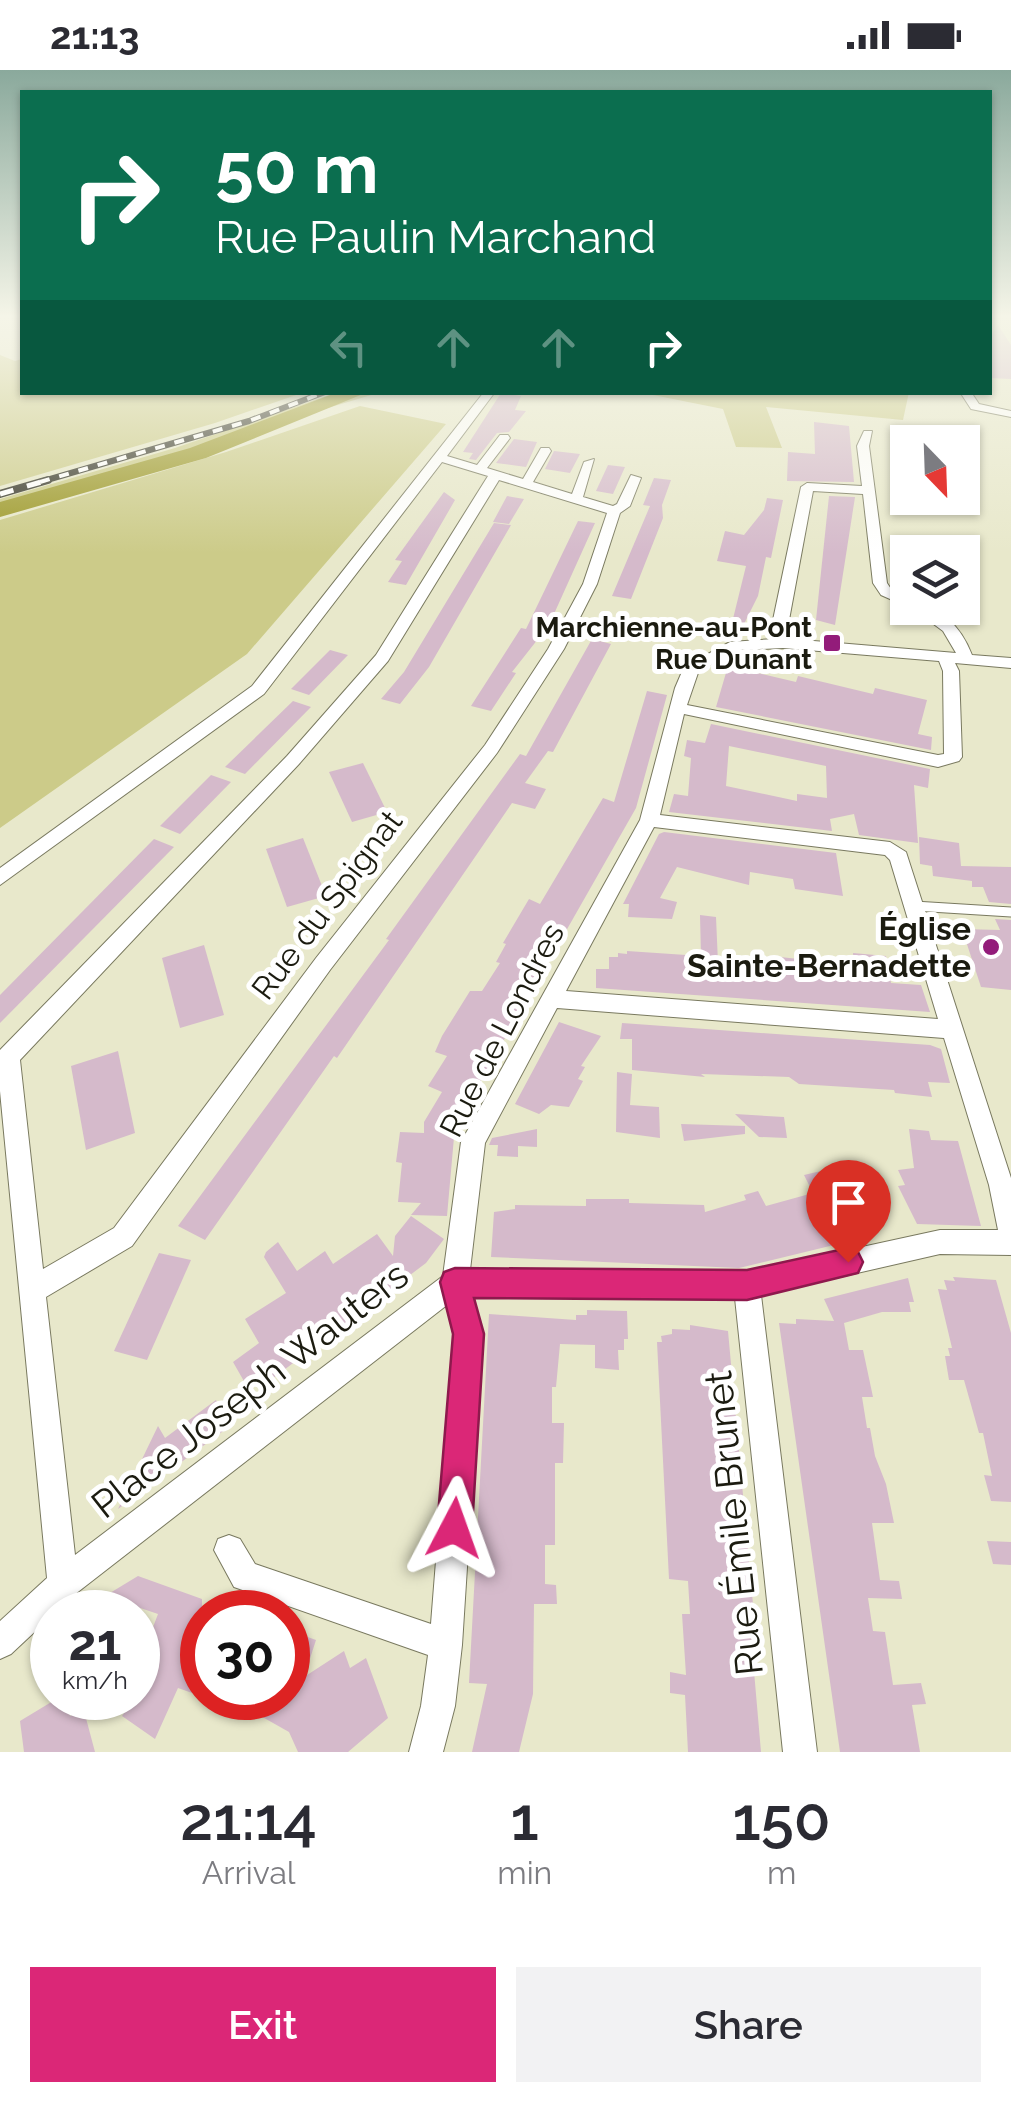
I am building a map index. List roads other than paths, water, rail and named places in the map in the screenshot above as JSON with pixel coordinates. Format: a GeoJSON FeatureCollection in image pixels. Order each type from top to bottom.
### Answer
{"type":"FeatureCollection","features":[{"type":"Feature","properties":{"kind":"street"},"geometry":{"type":"LineString","coordinates":[[0,878],[258,690],[487,395]]}},
{"type":"Feature","properties":{"kind":"street"},"geometry":{"type":"LineString","coordinates":[[967,395],[975,407],[1011,414]]}},
{"type":"Feature","properties":{"kind":"street"},"geometry":{"type":"LineString","coordinates":[[868,434],[863,446],[880,582],[890,594]]}},
{"type":"Feature","properties":{"kind":"street"},"geometry":{"type":"LineString","coordinates":[[63,1584],[32,1290],[6,1096],[8,1057],[293,760],[382,658],[504,438]]}},
{"type":"Feature","properties":{"kind":"street"},"geometry":{"type":"LineString","coordinates":[[524,486],[545,450]]}},
{"type":"Feature","properties":{"kind":"street"},"geometry":{"type":"LineString","coordinates":[[442,458],[614,511]]}},
{"type":"Feature","properties":{"kind":"street"},"geometry":{"type":"LineString","coordinates":[[576,500],[590,462]]}},
{"type":"Feature","properties":{"kind":"street","name":"Rue du Spignat"},"geometry":{"type":"LineString","coordinates":[[32,1290],[124,1237],[324,964],[492,749],[556,648],[582,598],[614,511],[623,506],[635,478]]}},
{"type":"Feature","properties":{"kind":"street"},"geometry":{"type":"LineString","coordinates":[[783,643],[781,620],[807,486],[868,490]]}},
{"type":"Feature","properties":{"kind":"street"},"geometry":{"type":"LineString","coordinates":[[946,625],[965,658]]}},
{"type":"Feature","properties":{"kind":"street","name":"Rue de Londres"},"geometry":{"type":"LineString","coordinates":[[455,1282],[473,1142],[649,820],[692,666],[735,645],[783,643],[1011,663]]}},
{"type":"Feature","properties":{"kind":"street"},"geometry":{"type":"LineString","coordinates":[[678,708],[938,762],[953,757],[950,670],[945,657]]}},
{"type":"Feature","properties":{"kind":"street"},"geometry":{"type":"LineString","coordinates":[[649,820],[890,849],[899,856],[1001,1185],[1011,1232]]}},
{"type":"Feature","properties":{"kind":"street"},"geometry":{"type":"LineString","coordinates":[[551,1000],[952,1029]]}},
{"type":"Feature","properties":{"kind":"street"},"geometry":{"type":"LineString","coordinates":[[455,1282],[747,1285],[940,1242],[1011,1243]]}},
{"type":"Feature","properties":{"kind":"street","name":"Place Joseph Wauters"},"geometry":{"type":"LineString","coordinates":[[0,1643],[63,1584],[455,1282],[468,1334],[446,1644],[438,1706],[426,1752]]}},
{"type":"Feature","properties":{"kind":"street","name":"Rue Émile Brunet"},"geometry":{"type":"LineString","coordinates":[[747,1285],[800,1752]]}},
{"type":"Feature","properties":{"kind":"street"},"geometry":{"type":"LineString","coordinates":[[229,1550],[245,1576],[446,1644]]}},
{"type":"Feature","properties":{"kind":"lane"},"geometry":{"type":"LineString","coordinates":[[914,906],[1011,912]]}},
{"type":"Feature","properties":{"kind":"waterway"},"geometry":{"type":"LineString","coordinates":[[0,510],[198,453],[349,395]]}},
{"type":"Feature","properties":{"kind":"railway"},"geometry":{"type":"LineString","coordinates":[[40,482],[249,421],[316,395]]}},
{"type":"Feature","properties":{"kind":"railway"},"geometry":{"type":"LineString","coordinates":[[0,494],[48,480]]}},
{"type":"Feature","properties":{"kind":"place","name":"Marchienne-au-Pont Rue Dunant"},"geometry":{"type":"Point","coordinates":[832,643]}},
{"type":"Feature","properties":{"kind":"place","name":"Église Sainte-Bernadette"},"geometry":{"type":"Point","coordinates":[991,947]}}]}
